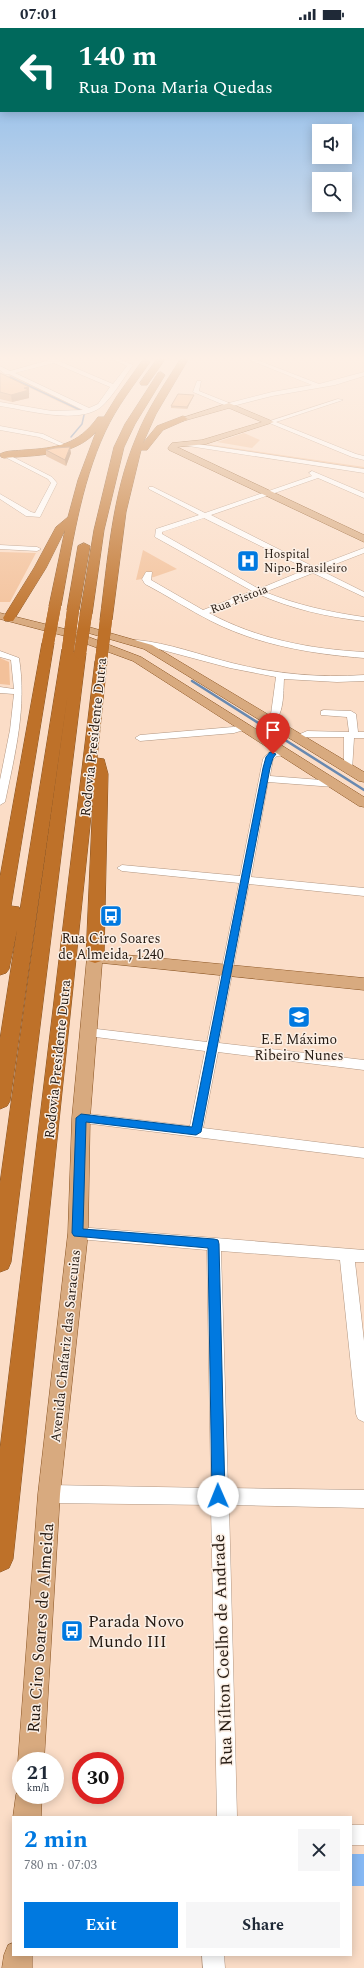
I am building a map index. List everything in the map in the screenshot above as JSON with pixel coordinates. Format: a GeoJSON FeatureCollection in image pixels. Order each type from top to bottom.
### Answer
{"type":"FeatureCollection","features":[{"type":"Feature","properties":{"kind":"highway"},"geometry":{"type":"LineString","coordinates":[[3,455],[57,449]]}},
{"type":"Feature","properties":{"kind":"highway"},"geometry":{"type":"LineString","coordinates":[[81,486],[76,476],[77,464],[81,453],[86,449]]}},
{"type":"Feature","properties":{"kind":"highway"},"geometry":{"type":"LineString","coordinates":[[0,924],[55,606],[81,486],[95,449]]}},
{"type":"Feature","properties":{"kind":"highway","name":"Rodovia Presidente Dutra"},"geometry":{"type":"LineString","coordinates":[[74,651],[86,614],[99,530],[119,449]]}},
{"type":"Feature","properties":{"kind":"highway","name":"Rodovia Presidente Dutra"},"geometry":{"type":"LineString","coordinates":[[0,1559],[106,620],[125,485],[136,449]]}},
{"type":"Feature","properties":{"kind":"highway"},"geometry":{"type":"LineString","coordinates":[[134,453],[143,449]]}},
{"type":"Feature","properties":{"kind":"highway"},"geometry":{"type":"LineString","coordinates":[[8,615],[40,568],[61,527],[74,518]]}},
{"type":"Feature","properties":{"kind":"highway","name":"Rodovia Presidente Dutra"},"geometry":{"type":"LineString","coordinates":[[0,1262],[74,651],[73,610],[85,537]]}},
{"type":"Feature","properties":{"kind":"highway"},"geometry":{"type":"LineString","coordinates":[[92,745],[98,756],[101,774],[95,957]]}},
{"type":"Feature","properties":{"kind":"highway"},"geometry":{"type":"LineString","coordinates":[[0,969],[44,760],[61,750],[75,758],[72,832],[81,841]]}},
{"type":"Feature","properties":{"kind":"highway","name":"Rodovia Presidente Dutra"},"geometry":{"type":"LineString","coordinates":[[0,1101],[61,750]]}},
{"type":"Feature","properties":{"kind":"main road"},"geometry":{"type":"LineString","coordinates":[[166,449],[364,547]]}},
{"type":"Feature","properties":{"kind":"main road"},"geometry":{"type":"LineString","coordinates":[[172,449],[177,455]]}},
{"type":"Feature","properties":{"kind":"main road"},"geometry":{"type":"LineString","coordinates":[[262,495],[364,539]]}},
{"type":"Feature","properties":{"kind":"main road"},"geometry":{"type":"LineString","coordinates":[[0,609],[8,615],[33,619],[137,643],[148,647],[364,778]]}},
{"type":"Feature","properties":{"kind":"main road"},"geometry":{"type":"LineString","coordinates":[[33,619],[136,659],[364,803]]}},
{"type":"Feature","properties":{"kind":"main road"},"geometry":{"type":"LineString","coordinates":[[95,957],[364,984]]}},
{"type":"Feature","properties":{"kind":"main road","name":"Avenida Chafariz das Saracuias"},"geometry":{"type":"LineString","coordinates":[[49,1494],[78,1233],[81,1118],[95,957]]}},
{"type":"Feature","properties":{"kind":"main road","name":"Rua Ciro Soares de Almeida"},"geometry":{"type":"LineString","coordinates":[[32,1752],[49,1494]]}},
{"type":"Feature","properties":{"kind":"main road"},"geometry":{"type":"LineString","coordinates":[[27,1816],[28,1804]]}},
{"type":"Feature","properties":{"kind":"main road"},"geometry":{"type":"LineString","coordinates":[[17,1968],[18,1956]]}},
{"type":"Feature","properties":{"kind":"street"},"geometry":{"type":"LineString","coordinates":[[213,449],[364,471]]}},
{"type":"Feature","properties":{"kind":"street"},"geometry":{"type":"LineString","coordinates":[[248,449],[364,466]]}},
{"type":"Feature","properties":{"kind":"street"},"geometry":{"type":"LineString","coordinates":[[335,449],[353,456],[364,458]]}},
{"type":"Feature","properties":{"kind":"street"},"geometry":{"type":"LineString","coordinates":[[0,496],[4,500],[33,515],[37,515],[40,512],[54,482],[3,455]]}},
{"type":"Feature","properties":{"kind":"street"},"geometry":{"type":"LineString","coordinates":[[280,459],[364,496]]}},
{"type":"Feature","properties":{"kind":"street"},"geometry":{"type":"LineString","coordinates":[[298,467],[300,464],[306,463]]}},
{"type":"Feature","properties":{"kind":"street"},"geometry":{"type":"LineString","coordinates":[[318,476],[204,515],[157,533],[159,537],[259,592],[287,604],[314,611],[364,619]]}},
{"type":"Feature","properties":{"kind":"street"},"geometry":{"type":"LineString","coordinates":[[151,488],[364,595]]}},
{"type":"Feature","properties":{"kind":"street"},"geometry":{"type":"LineString","coordinates":[[0,547],[37,549]]}},
{"type":"Feature","properties":{"kind":"street","name":"Rua Pistoia"},"geometry":{"type":"LineString","coordinates":[[203,613],[364,550]]}},
{"type":"Feature","properties":{"kind":"street"},"geometry":{"type":"LineString","coordinates":[[148,574],[146,579],[148,582],[203,613],[235,628],[276,641],[313,650],[364,655]]}},
{"type":"Feature","properties":{"kind":"street"},"geometry":{"type":"LineString","coordinates":[[137,643],[151,644],[280,677],[331,681],[364,678]]}},
{"type":"Feature","properties":{"kind":"street"},"geometry":{"type":"LineString","coordinates":[[0,654],[15,658],[17,666],[16,710],[4,765],[0,802]]}},
{"type":"Feature","properties":{"kind":"street"},"geometry":{"type":"LineString","coordinates":[[270,720],[275,715],[280,677]]}},
{"type":"Feature","properties":{"kind":"street"},"geometry":{"type":"LineString","coordinates":[[0,690],[17,692]]}},
{"type":"Feature","properties":{"kind":"street"},"geometry":{"type":"LineString","coordinates":[[324,713],[351,714],[356,735],[349,768]]}},
{"type":"Feature","properties":{"kind":"street"},"geometry":{"type":"LineString","coordinates":[[140,738],[234,730],[244,727]]}},
{"type":"Feature","properties":{"kind":"street"},"geometry":{"type":"LineString","coordinates":[[298,737],[307,734],[356,735]]}},
{"type":"Feature","properties":{"kind":"street"},"geometry":{"type":"LineString","coordinates":[[196,1132],[264,779],[270,756],[275,753],[286,753]]}},
{"type":"Feature","properties":{"kind":"street"},"geometry":{"type":"LineString","coordinates":[[264,779],[334,784]]}},
{"type":"Feature","properties":{"kind":"street"},"geometry":{"type":"LineString","coordinates":[[122,868],[364,892]]}},
{"type":"Feature","properties":{"kind":"street"},"geometry":{"type":"LineString","coordinates":[[88,1032],[364,1065]]}},
{"type":"Feature","properties":{"kind":"street"},"geometry":{"type":"LineString","coordinates":[[81,1118],[364,1152]]}},
{"type":"Feature","properties":{"kind":"street"},"geometry":{"type":"LineString","coordinates":[[78,1233],[364,1256]]}},
{"type":"Feature","properties":{"kind":"street","name":"Rua Nílton Coelho de Andrade"},"geometry":{"type":"LineString","coordinates":[[214,1244],[218,1496],[227,1816]]}},
{"type":"Feature","properties":{"kind":"street"},"geometry":{"type":"LineString","coordinates":[[347,1254],[364,1414]]}},
{"type":"Feature","properties":{"kind":"street"},"geometry":{"type":"LineString","coordinates":[[49,1494],[364,1499]]}},
{"type":"Feature","properties":{"kind":"street"},"geometry":{"type":"LineString","coordinates":[[352,1835],[364,1835]]}},
{"type":"Feature","properties":{"kind":"street"},"geometry":{"type":"LineString","coordinates":[[213,1956],[214,1968]]}},
{"type":"Feature","properties":{"kind":"shaded area"},"geometry":{"type":"Polygon","coordinates":[[[217,449],[237,449],[364,467],[364,471],[217,449]]]}},
{"type":"Feature","properties":{"kind":"shaded area"},"geometry":{"type":"Polygon","coordinates":[[[143,550],[177,569],[154,577],[136,580],[143,550]]]}},
{"type":"Feature","properties":{"kind":"shaded area"},"geometry":{"type":"Polygon","coordinates":[[[0,552],[36,553],[10,602],[0,602],[0,552]]]}},
{"type":"Feature","properties":{"kind":"shaded area"},"geometry":{"type":"Polygon","coordinates":[[[0,658],[9,662],[10,685],[0,684],[0,658]]]}},
{"type":"Feature","properties":{"kind":"building"},"geometry":{"type":"Polygon","coordinates":[[[53,449],[69,449],[65,460],[46,450],[53,449]]]}},
{"type":"Feature","properties":{"kind":"waterway"},"geometry":{"type":"LineString","coordinates":[[192,681],[364,790]]}},
{"type":"Feature","properties":{"kind":"waterway"},"geometry":{"type":"LineString","coordinates":[[352,1870],[364,1870]]}},
{"type":"Feature","properties":{"kind":"place","name":"Hospital Nipo-Brasileiro"},"geometry":{"type":"Point","coordinates":[248,561]}},
{"type":"Feature","properties":{"kind":"place","name":"Rua Ciro Soares de Almeida, 1240"},"geometry":{"type":"Point","coordinates":[111,916]}},
{"type":"Feature","properties":{"kind":"place","name":"E.E Máximo Ribeiro Nunes"},"geometry":{"type":"Point","coordinates":[299,1017]}},
{"type":"Feature","properties":{"kind":"place","name":"Parada Novo Mundo III"},"geometry":{"type":"Point","coordinates":[72,1631]}},
{"type":"Feature","properties":{"kind":"route"},"geometry":{"type":"LineString","coordinates":[[218,1496],[214,1244],[78,1233],[81,1118],[196,1132],[266,768],[268,759],[273,754]]}}]}
